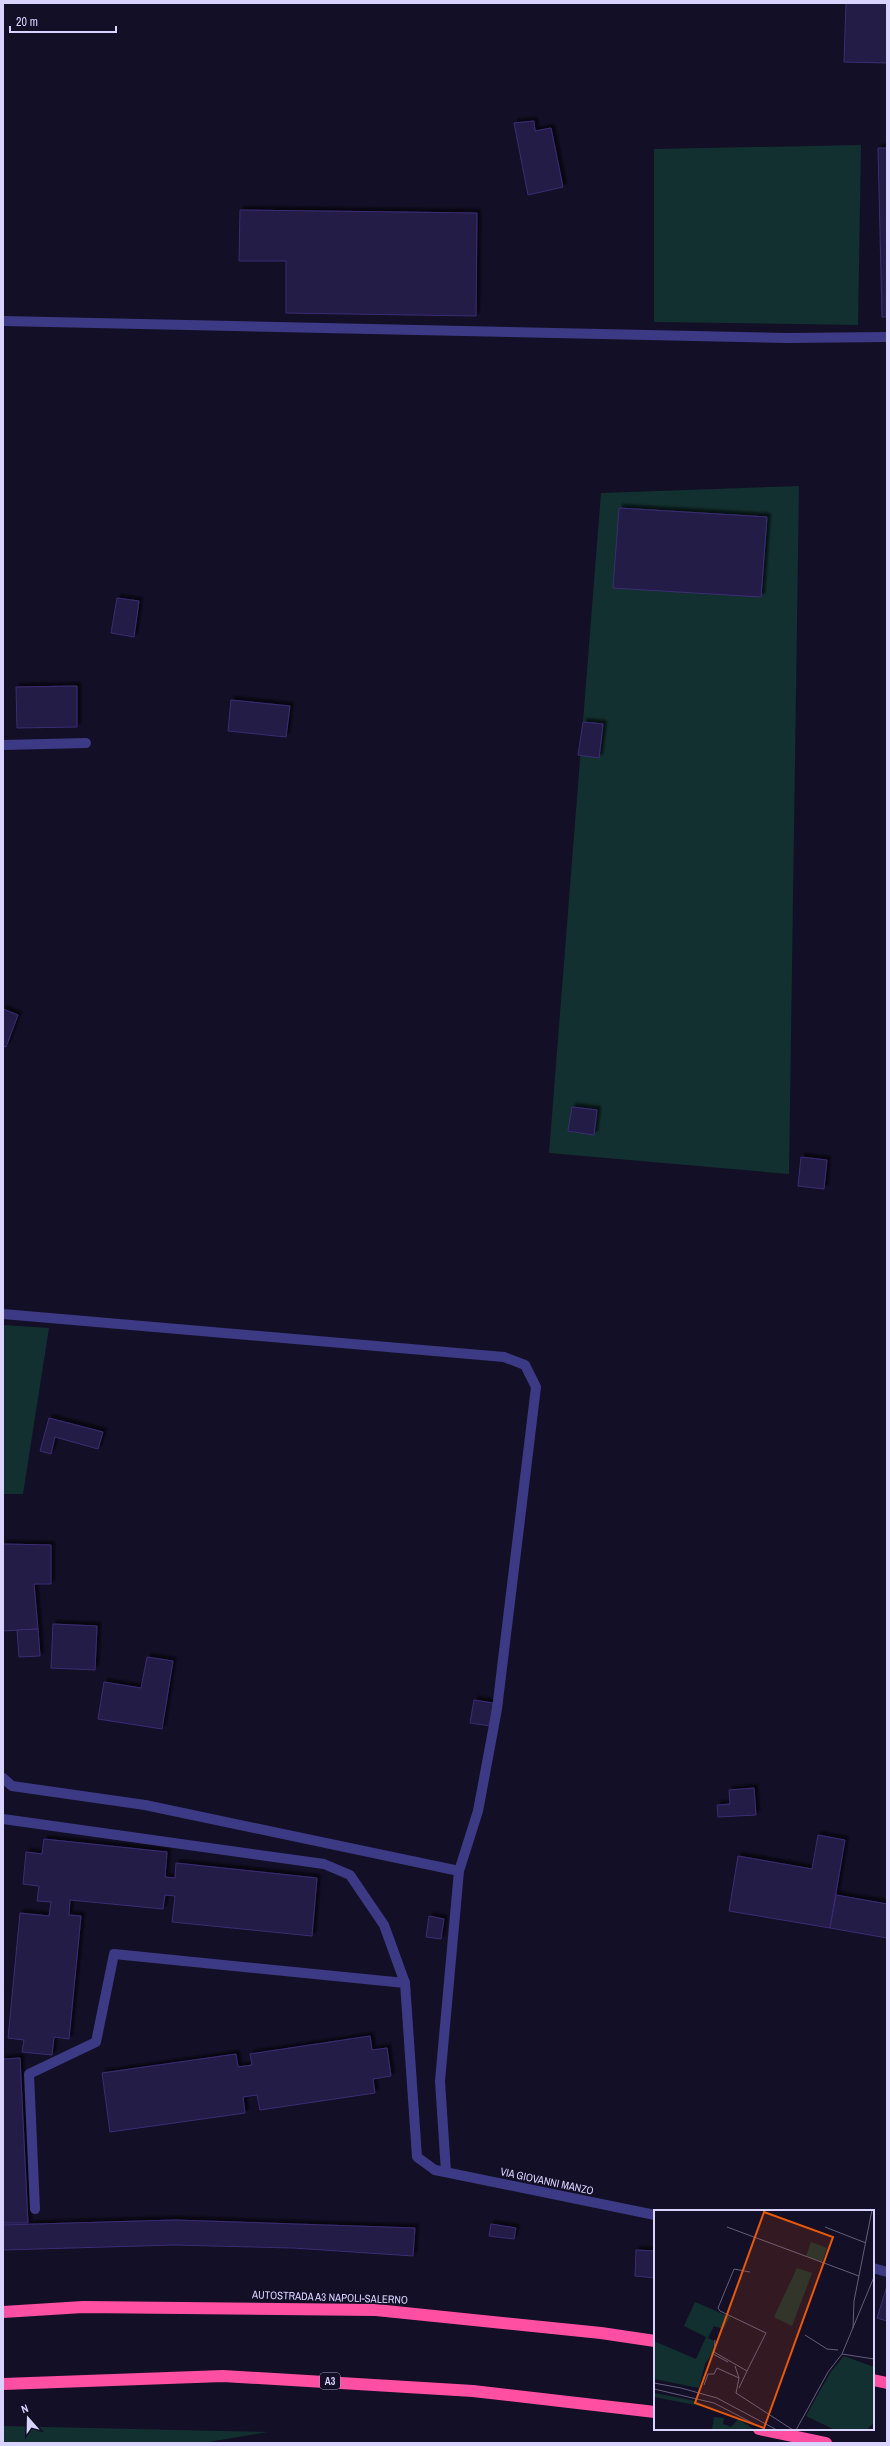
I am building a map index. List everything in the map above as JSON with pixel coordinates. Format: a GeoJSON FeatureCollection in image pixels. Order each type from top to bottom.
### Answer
{"type":"FeatureCollection","features":[{"type":"Feature","properties":{"kind":"highway","name":"AUTOSTRADA A3 NAPOLI-SALERNO"},"geometry":{"type":"LineString","coordinates":[[3,2312],[83,2307],[376,2310],[594,2332],[654,2342]]}},
{"type":"Feature","properties":{"kind":"highway","name":"A3"},"geometry":{"type":"LineString","coordinates":[[3,2384],[223,2376],[458,2389],[654,2412]]}},
{"type":"Feature","properties":{"kind":"highway"},"geometry":{"type":"LineString","coordinates":[[874,2380],[887,2383]]}},
{"type":"Feature","properties":{"kind":"highway"},"geometry":{"type":"LineString","coordinates":[[764,2430],[826,2443]]}},
{"type":"Feature","properties":{"kind":"street"},"geometry":{"type":"LineString","coordinates":[[3,321],[787,338],[887,337]]}},
{"type":"Feature","properties":{"kind":"street"},"geometry":{"type":"LineString","coordinates":[[3,746],[86,743]]}},
{"type":"Feature","properties":{"kind":"street"},"geometry":{"type":"LineString","coordinates":[[3,1314],[504,1357],[525,1365],[536,1387],[498,1709],[478,1811],[459,1871],[440,2081],[446,2172]]}},
{"type":"Feature","properties":{"kind":"street"},"geometry":{"type":"LineString","coordinates":[[3,1778],[12,1786],[145,1805],[459,1871]]}},
{"type":"Feature","properties":{"kind":"street"},"geometry":{"type":"LineString","coordinates":[[3,1819],[324,1864],[350,1875],[384,1925],[405,1983],[114,1954],[96,2042],[29,2074],[35,2208]]}},
{"type":"Feature","properties":{"kind":"street","name":"VIA GIOVANNI MANZO"},"geometry":{"type":"LineString","coordinates":[[405,1983],[417,2157],[435,2170],[654,2215]]}},
{"type":"Feature","properties":{"kind":"street"},"geometry":{"type":"LineString","coordinates":[[874,2268],[887,2272]]}},
{"type":"Feature","properties":{"kind":"green space"},"geometry":{"type":"Polygon","coordinates":[[[861,145],[858,325],[654,322],[654,149],[861,145]]]}},
{"type":"Feature","properties":{"kind":"green space"},"geometry":{"type":"Polygon","coordinates":[[[799,486],[789,1174],[549,1153],[601,493],[799,486]]]}},
{"type":"Feature","properties":{"kind":"green space"},"geometry":{"type":"Polygon","coordinates":[[[3,1325],[49,1328],[23,1494],[3,1494],[3,1325]]]}},
{"type":"Feature","properties":{"kind":"green space"},"geometry":{"type":"Polygon","coordinates":[[[3,2426],[268,2432],[202,2443],[3,2443],[3,2426]]]}},
{"type":"Feature","properties":{"kind":"building"},"geometry":{"type":"Polygon","coordinates":[[[846,3],[887,3],[887,63],[844,62],[846,3]]]}},
{"type":"Feature","properties":{"kind":"building"},"geometry":{"type":"Polygon","coordinates":[[[534,121],[535,131],[551,128],[563,187],[528,195],[514,123],[534,121]]]}},
{"type":"Feature","properties":{"kind":"building"},"geometry":{"type":"Polygon","coordinates":[[[878,148],[887,148],[887,317],[882,317],[878,148]]]}},
{"type":"Feature","properties":{"kind":"building"},"geometry":{"type":"Polygon","coordinates":[[[240,210],[477,213],[476,316],[286,313],[286,261],[239,261],[240,210]]]}},
{"type":"Feature","properties":{"kind":"building"},"geometry":{"type":"Polygon","coordinates":[[[619,508],[767,517],[761,597],[613,588],[619,508]]]}},
{"type":"Feature","properties":{"kind":"building"},"geometry":{"type":"Polygon","coordinates":[[[117,598],[139,601],[134,637],[111,633],[117,598]]]}},
{"type":"Feature","properties":{"kind":"building"},"geometry":{"type":"Polygon","coordinates":[[[77,686],[77,727],[17,728],[16,687],[77,686]]]}},
{"type":"Feature","properties":{"kind":"building"},"geometry":{"type":"Polygon","coordinates":[[[231,700],[290,706],[286,737],[228,731],[231,700]]]}},
{"type":"Feature","properties":{"kind":"building"},"geometry":{"type":"Polygon","coordinates":[[[583,722],[603,724],[599,758],[578,755],[583,722]]]}},
{"type":"Feature","properties":{"kind":"building"},"geometry":{"type":"Polygon","coordinates":[[[3,1009],[18,1015],[6,1047],[3,1046],[3,1009]]]}},
{"type":"Feature","properties":{"kind":"building"},"geometry":{"type":"Polygon","coordinates":[[[572,1107],[597,1110],[594,1135],[568,1131],[572,1107]]]}},
{"type":"Feature","properties":{"kind":"building"},"geometry":{"type":"Polygon","coordinates":[[[801,1157],[827,1160],[824,1189],[798,1186],[801,1157]]]}},
{"type":"Feature","properties":{"kind":"building"},"geometry":{"type":"Polygon","coordinates":[[[49,1418],[103,1432],[98,1449],[55,1437],[51,1454],[40,1451],[49,1418]]]}},
{"type":"Feature","properties":{"kind":"building"},"geometry":{"type":"Polygon","coordinates":[[[3,1544],[51,1545],[51,1584],[34,1584],[38,1629],[3,1631],[3,1544]]]}},
{"type":"Feature","properties":{"kind":"building"},"geometry":{"type":"Polygon","coordinates":[[[53,1624],[97,1626],[95,1670],[51,1668],[53,1624]]]}},
{"type":"Feature","properties":{"kind":"building"},"geometry":{"type":"Polygon","coordinates":[[[38,1629],[40,1656],[19,1657],[17,1630],[38,1629]]]}},
{"type":"Feature","properties":{"kind":"building"},"geometry":{"type":"Polygon","coordinates":[[[147,1657],[173,1661],[162,1729],[98,1719],[104,1682],[141,1688],[147,1657]]]}},
{"type":"Feature","properties":{"kind":"building"},"geometry":{"type":"Polygon","coordinates":[[[474,1700],[493,1703],[490,1726],[470,1723],[474,1700]]]}},
{"type":"Feature","properties":{"kind":"building"},"geometry":{"type":"Polygon","coordinates":[[[754,1788],[756,1815],[718,1817],[717,1805],[730,1804],[729,1790],[754,1788]]]}},
{"type":"Feature","properties":{"kind":"building"},"geometry":{"type":"Polygon","coordinates":[[[818,1835],[845,1840],[830,1928],[729,1911],[738,1856],[812,1869],[818,1835]]]}},
{"type":"Feature","properties":{"kind":"building"},"geometry":{"type":"Polygon","coordinates":[[[44,1839],[167,1852],[165,1877],[175,1878],[176,1863],[317,1878],[312,1936],[172,1922],[175,1896],[165,1895],[163,1909],[70,1900],[69,1915],[81,1916],[69,2039],[54,2037],[52,2055],[22,2052],[24,2040],[8,2038],[20,1913],[49,1916],[51,1902],[37,1901],[39,1886],[23,1884],[26,1852],[42,1854],[44,1839]]]}},
{"type":"Feature","properties":{"kind":"building"},"geometry":{"type":"Polygon","coordinates":[[[836,1895],[887,1904],[887,1938],[830,1928],[836,1895]]]}},
{"type":"Feature","properties":{"kind":"building"},"geometry":{"type":"Polygon","coordinates":[[[429,1916],[444,1919],[441,1939],[426,1937],[429,1916]]]}},
{"type":"Feature","properties":{"kind":"building"},"geometry":{"type":"Polygon","coordinates":[[[370,2036],[372,2050],[387,2048],[391,2076],[373,2079],[375,2093],[260,2110],[257,2095],[243,2097],[245,2113],[110,2132],[102,2073],[236,2054],[238,2067],[252,2065],[250,2054],[370,2036]]]}},
{"type":"Feature","properties":{"kind":"building"},"geometry":{"type":"Polygon","coordinates":[[[20,2058],[28,2223],[3,2223],[3,2059],[20,2058]]]}},
{"type":"Feature","properties":{"kind":"building"},"geometry":{"type":"Polygon","coordinates":[[[175,2220],[415,2228],[413,2256],[293,2248],[174,2245],[3,2250],[3,2225],[175,2220]]]}},
{"type":"Feature","properties":{"kind":"building"},"geometry":{"type":"Polygon","coordinates":[[[491,2224],[516,2228],[514,2239],[489,2236],[491,2224]]]}},
{"type":"Feature","properties":{"kind":"building"},"geometry":{"type":"Polygon","coordinates":[[[636,2250],[654,2251],[654,2278],[635,2276],[636,2250]]]}},
{"type":"Feature","properties":{"kind":"building"},"geometry":{"type":"Polygon","coordinates":[[[887,2286],[887,2321],[877,2318],[887,2286]]]}}]}
